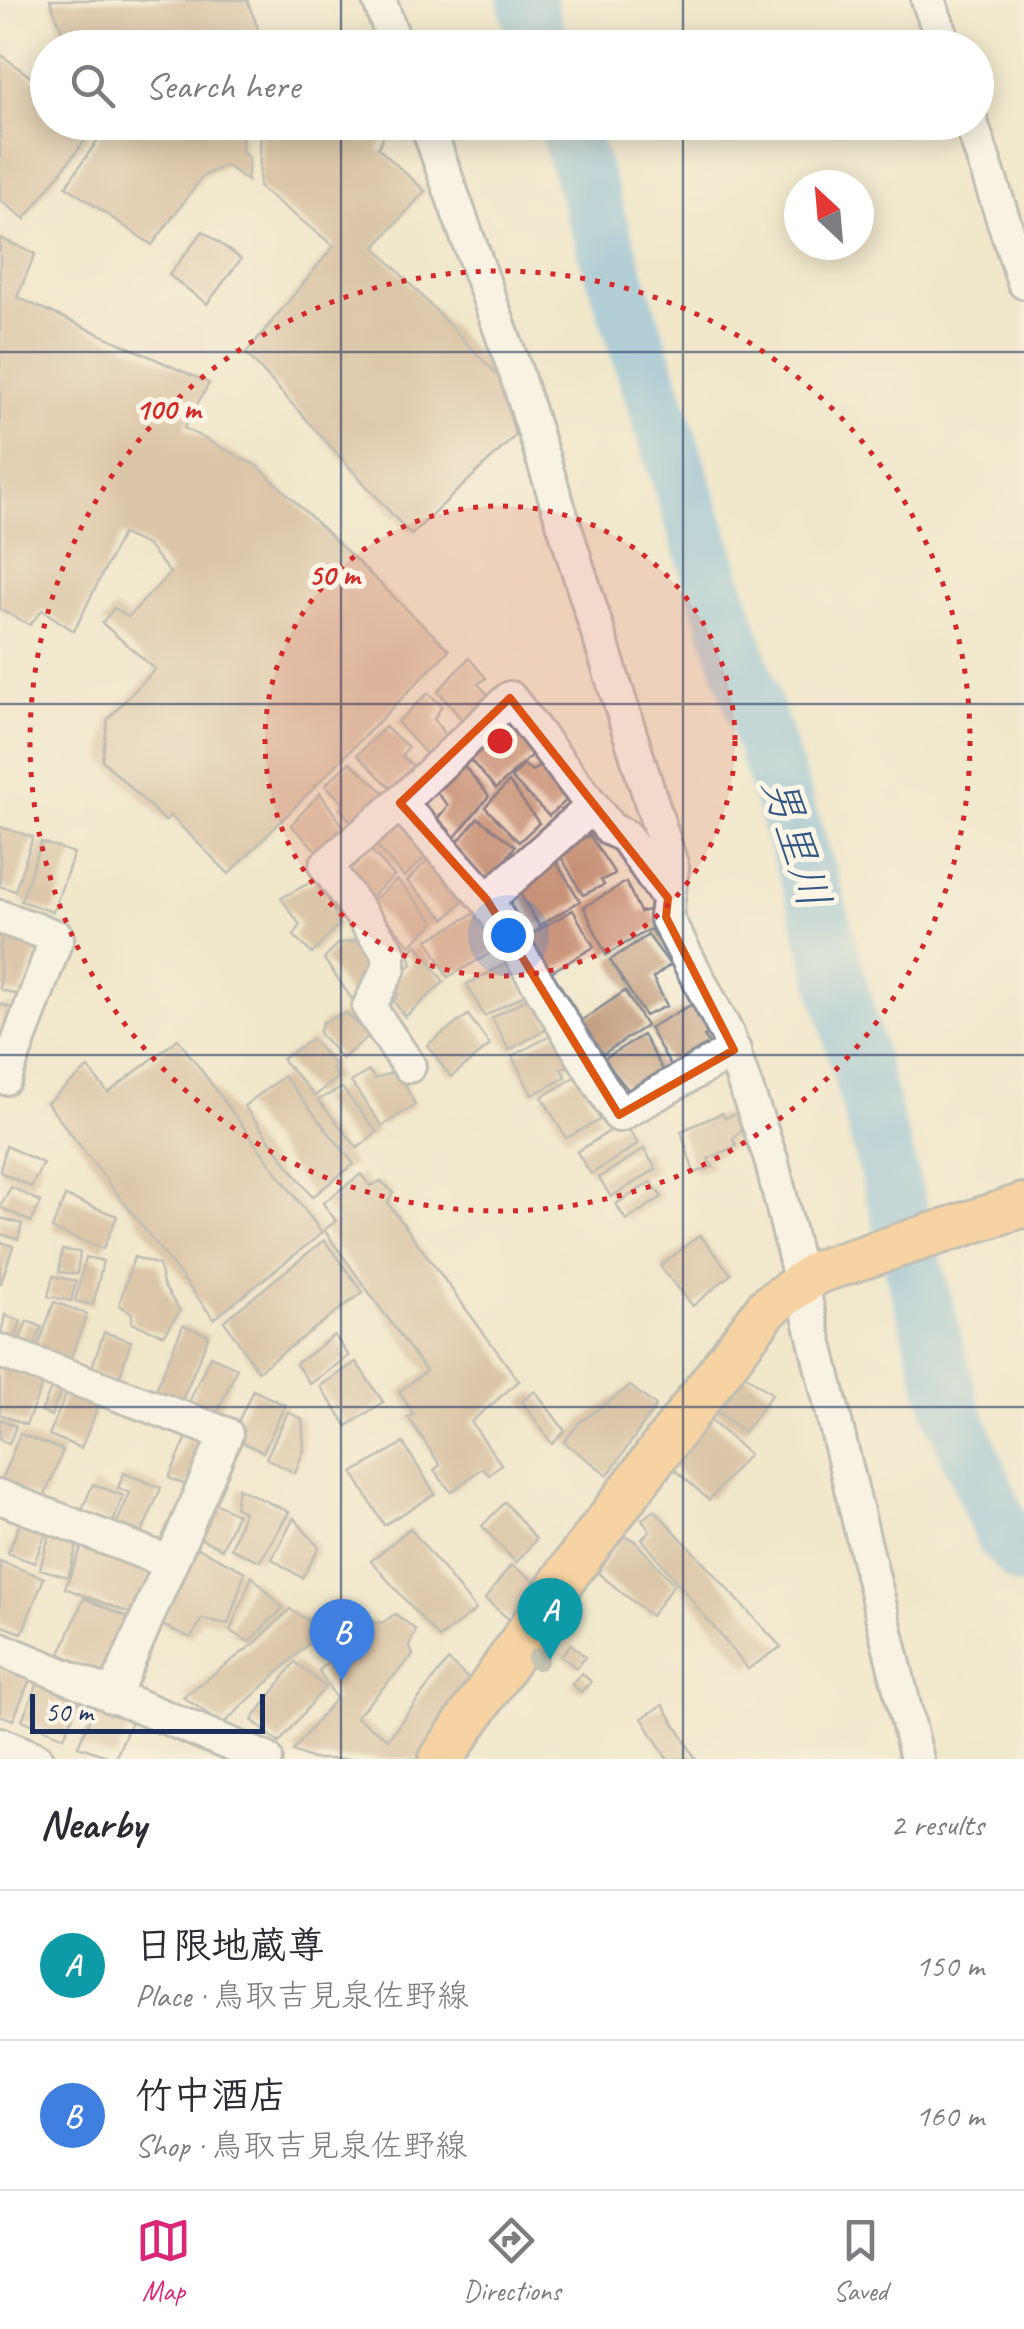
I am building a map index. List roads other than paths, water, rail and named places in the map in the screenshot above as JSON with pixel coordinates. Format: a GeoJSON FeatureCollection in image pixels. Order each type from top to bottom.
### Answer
{"type":"FeatureCollection","features":[{"type":"Feature","properties":{"kind":"main road"},"geometry":{"type":"LineString","coordinates":[[440,1759],[568,1574],[767,1308],[808,1276],[1024,1204]]}},
{"type":"Feature","properties":{"kind":"street"},"geometry":{"type":"LineString","coordinates":[[378,0],[390,30]]}},
{"type":"Feature","properties":{"kind":"street"},"geometry":{"type":"LineString","coordinates":[[928,0],[939,30]]}},
{"type":"Feature","properties":{"kind":"street"},"geometry":{"type":"LineString","coordinates":[[432,140],[516,373],[672,867],[666,917],[705,986],[734,1050],[808,1276],[917,1759]]}},
{"type":"Feature","properties":{"kind":"street"},"geometry":{"type":"LineString","coordinates":[[977,140],[1024,282]]}},
{"type":"Feature","properties":{"kind":"street"},"geometry":{"type":"LineString","coordinates":[[409,1066],[369,1007],[389,968],[389,954],[326,866],[400,803],[510,698],[610,829],[625,836],[668,898]]}},
{"type":"Feature","properties":{"kind":"street"},"geometry":{"type":"LineString","coordinates":[[400,803],[487,900],[619,1115],[734,1050]]}},
{"type":"Feature","properties":{"kind":"street"},"geometry":{"type":"LineString","coordinates":[[487,900],[593,806]]}},
{"type":"Feature","properties":{"kind":"street"},"geometry":{"type":"LineString","coordinates":[[0,917],[57,937],[2,1081]]}},
{"type":"Feature","properties":{"kind":"street"},"geometry":{"type":"LineString","coordinates":[[0,1351],[226,1434],[113,1696]]}},
{"type":"Feature","properties":{"kind":"street"},"geometry":{"type":"LineString","coordinates":[[0,1496],[171,1563]]}},
{"type":"Feature","properties":{"kind":"street"},"geometry":{"type":"LineString","coordinates":[[0,1649],[266,1759]]}},
{"type":"Feature","properties":{"kind":"street"},"geometry":{"type":"LineString","coordinates":[[0,1744],[36,1759]]}},
{"type":"Feature","properties":{"kind":"waterway","name":"男里川"},"geometry":{"type":"LineString","coordinates":[[526,0],[535,30]]}},
{"type":"Feature","properties":{"kind":"waterway","name":"男里川"},"geometry":{"type":"LineString","coordinates":[[572,140],[815,898],[952,1410],[1003,1534],[1024,1557]]}},
{"type":"Feature","properties":{"kind":"place","name":"日限地蔵尊"},"geometry":{"type":"Point","coordinates":[550,1660]}},
{"type":"Feature","properties":{"kind":"place","name":"竹中酒店"},"geometry":{"type":"Point","coordinates":[342,1681]}}]}
